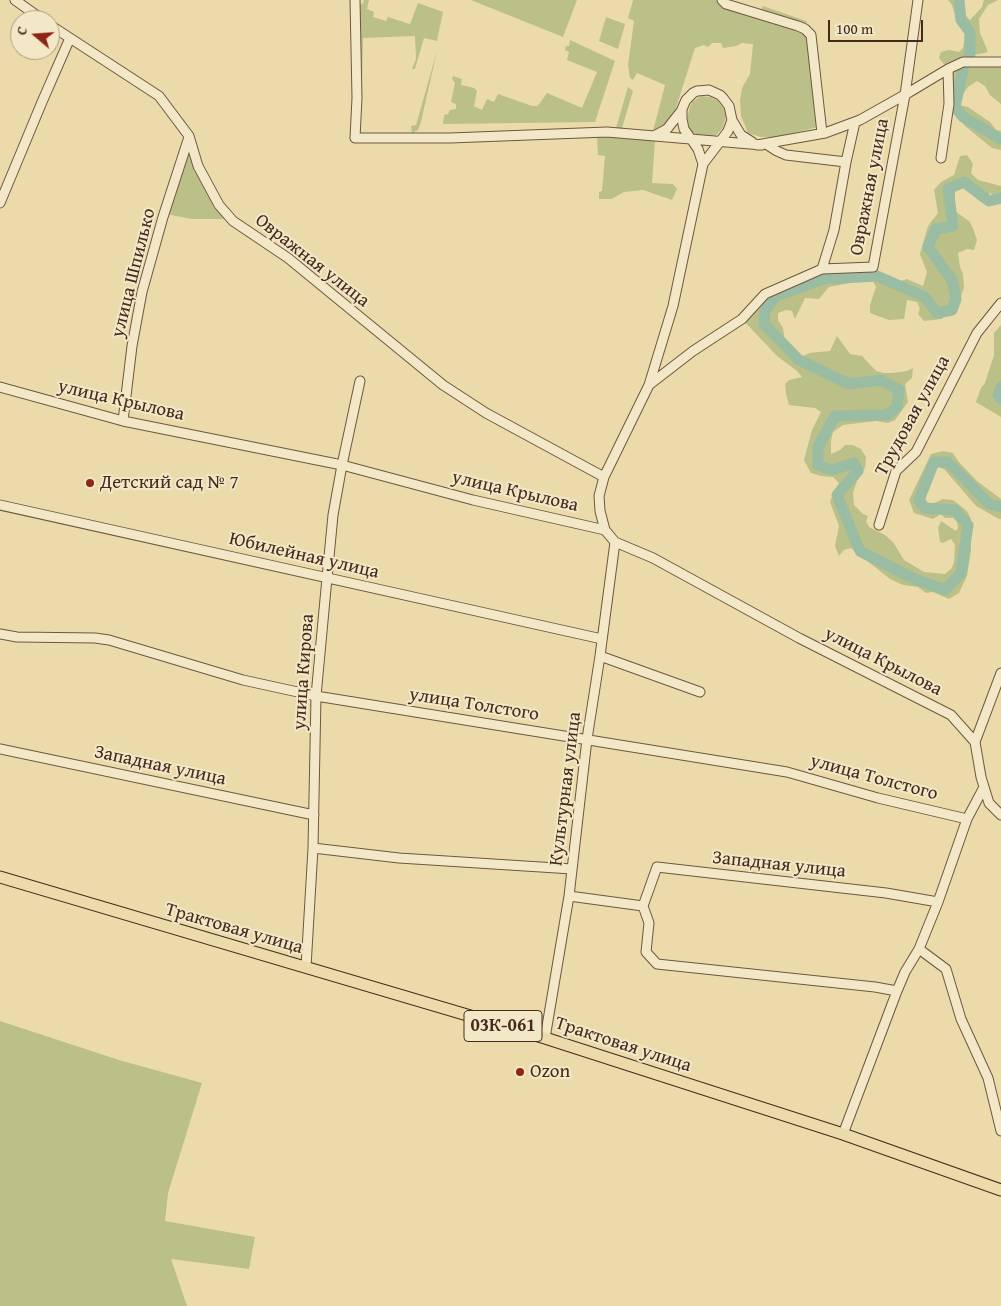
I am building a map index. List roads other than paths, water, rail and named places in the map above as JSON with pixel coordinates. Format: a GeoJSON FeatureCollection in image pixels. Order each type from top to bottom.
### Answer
{"type":"FeatureCollection","features":[{"type":"Feature","properties":{"kind":"main road","name":"Трактовая улица"},"geometry":{"type":"LineString","coordinates":[[0,877],[546,1038],[843,1134],[1001,1190]]}},
{"type":"Feature","properties":{"kind":"street"},"geometry":{"type":"LineString","coordinates":[[15,0],[29,10]]}},
{"type":"Feature","properties":{"kind":"street"},"geometry":{"type":"LineString","coordinates":[[355,0],[357,98],[355,138],[440,138],[607,132],[764,144]]}},
{"type":"Feature","properties":{"kind":"street"},"geometry":{"type":"LineString","coordinates":[[722,0],[726,4],[806,29],[810,35],[822,133]]}},
{"type":"Feature","properties":{"kind":"street","name":"Овражная улица"},"geometry":{"type":"LineString","coordinates":[[649,385],[693,351],[742,320],[765,294],[822,269],[873,267],[905,95],[918,0]]}},
{"type":"Feature","properties":{"kind":"street","name":"Овражная улица"},"geometry":{"type":"LineString","coordinates":[[60,31],[160,96],[189,136],[198,166],[219,205],[233,221],[288,258],[443,385],[486,413],[604,477]]}},
{"type":"Feature","properties":{"kind":"street"},"geometry":{"type":"LineString","coordinates":[[0,203],[70,38]]}},
{"type":"Feature","properties":{"kind":"street","name":"Овражная улица"},"geometry":{"type":"LineString","coordinates":[[764,144],[822,133],[855,122],[948,69],[967,62],[1001,62]]}},
{"type":"Feature","properties":{"kind":"street"},"geometry":{"type":"LineString","coordinates":[[941,158],[949,104],[948,69]]}},
{"type":"Feature","properties":{"kind":"street"},"geometry":{"type":"LineString","coordinates":[[654,136],[667,130],[686,100],[693,94],[698,91],[709,90],[720,94],[729,106],[732,120],[744,139],[764,144],[786,155],[846,162]]}},
{"type":"Feature","properties":{"kind":"street"},"geometry":{"type":"LineString","coordinates":[[682,109],[682,124],[690,139],[698,148],[703,164]]}},
{"type":"Feature","properties":{"kind":"street"},"geometry":{"type":"LineString","coordinates":[[703,164],[728,131],[732,120]]}},
{"type":"Feature","properties":{"kind":"street"},"geometry":{"type":"LineString","coordinates":[[822,269],[834,230],[855,122]]}},
{"type":"Feature","properties":{"kind":"street","name":"улица Шпилько"},"geometry":{"type":"LineString","coordinates":[[123,421],[132,346],[142,292],[163,217],[189,136]]}},
{"type":"Feature","properties":{"kind":"street"},"geometry":{"type":"LineString","coordinates":[[712,151],[725,146],[764,144]]}},
{"type":"Feature","properties":{"kind":"street","name":"Овражная улица"},"geometry":{"type":"LineString","coordinates":[[605,530],[600,511],[599,496],[604,477],[649,385],[673,306],[703,164]]}},
{"type":"Feature","properties":{"kind":"street","name":"Трудовая улица"},"geometry":{"type":"LineString","coordinates":[[879,525],[896,471],[916,452],[977,333],[1001,303]]}},
{"type":"Feature","properties":{"kind":"street","name":"улица Кирова"},"geometry":{"type":"LineString","coordinates":[[306,967],[313,848],[316,696],[333,515],[360,381]]}},
{"type":"Feature","properties":{"kind":"street","name":"улица Крылова"},"geometry":{"type":"LineString","coordinates":[[0,388],[123,421],[342,465],[473,500],[605,530],[615,542],[653,558],[798,638],[950,715],[975,742]]}},
{"type":"Feature","properties":{"kind":"street","name":"Юбилейная улица"},"geometry":{"type":"LineString","coordinates":[[0,505],[602,639]]}},
{"type":"Feature","properties":{"kind":"street","name":"Культурная улица"},"geometry":{"type":"LineString","coordinates":[[546,1038],[569,896],[587,739],[615,542]]}},
{"type":"Feature","properties":{"kind":"street","name":"улица Толстого"},"geometry":{"type":"LineString","coordinates":[[0,634],[17,637],[95,638],[109,640],[243,680],[316,696],[787,772],[878,798],[966,819]]}},
{"type":"Feature","properties":{"kind":"street"},"geometry":{"type":"LineString","coordinates":[[600,656],[700,692]]}},
{"type":"Feature","properties":{"kind":"street"},"geometry":{"type":"LineString","coordinates":[[1001,673],[975,742],[989,803],[1001,815]]}},
{"type":"Feature","properties":{"kind":"street","name":"Западная улица"},"geometry":{"type":"LineString","coordinates":[[0,748],[314,815]]}},
{"type":"Feature","properties":{"kind":"street"},"geometry":{"type":"LineString","coordinates":[[843,1134],[897,991],[905,972],[919,949],[938,902],[966,819],[984,787]]}},
{"type":"Feature","properties":{"kind":"street"},"geometry":{"type":"LineString","coordinates":[[313,848],[399,858],[572,869]]}},
{"type":"Feature","properties":{"kind":"street","name":"Западная улица"},"geometry":{"type":"LineString","coordinates":[[643,906],[657,868],[886,893],[938,902]]}},
{"type":"Feature","properties":{"kind":"street"},"geometry":{"type":"LineString","coordinates":[[569,896],[643,906],[649,923],[646,952],[657,964],[875,987],[897,991]]}},
{"type":"Feature","properties":{"kind":"street"},"geometry":{"type":"LineString","coordinates":[[919,949],[946,970],[961,1019],[988,1078],[1001,1131]]}},
{"type":"Feature","properties":{"kind":"waterway"},"geometry":{"type":"LineString","coordinates":[[959,0],[961,20],[970,32],[970,54],[964,65],[955,107],[963,117],[1001,139]]}},
{"type":"Feature","properties":{"kind":"waterway"},"geometry":{"type":"LineString","coordinates":[[1001,198],[989,201],[964,182],[948,189],[953,226],[936,229],[928,247],[952,280],[956,299],[952,310],[937,313],[925,297],[877,276],[823,279],[776,296],[765,311],[764,324],[799,360],[849,384],[881,380],[899,390],[897,407],[887,415],[835,416],[818,447],[818,465],[832,470],[854,463],[858,471],[837,495],[860,551],[912,578],[945,590],[961,573],[968,525],[955,510],[925,508],[919,500],[934,462],[948,462],[989,504],[1001,507]]}},
{"type":"Feature","properties":{"kind":"waterway"},"geometry":{"type":"LineString","coordinates":[[1001,387],[998,395],[1001,399]]}},
{"type":"Feature","properties":{"kind":"place","name":"Детский сад № 7"},"geometry":{"type":"Point","coordinates":[90,483]}},
{"type":"Feature","properties":{"kind":"place","name":"Ozon"},"geometry":{"type":"Point","coordinates":[520,1072]}}]}
